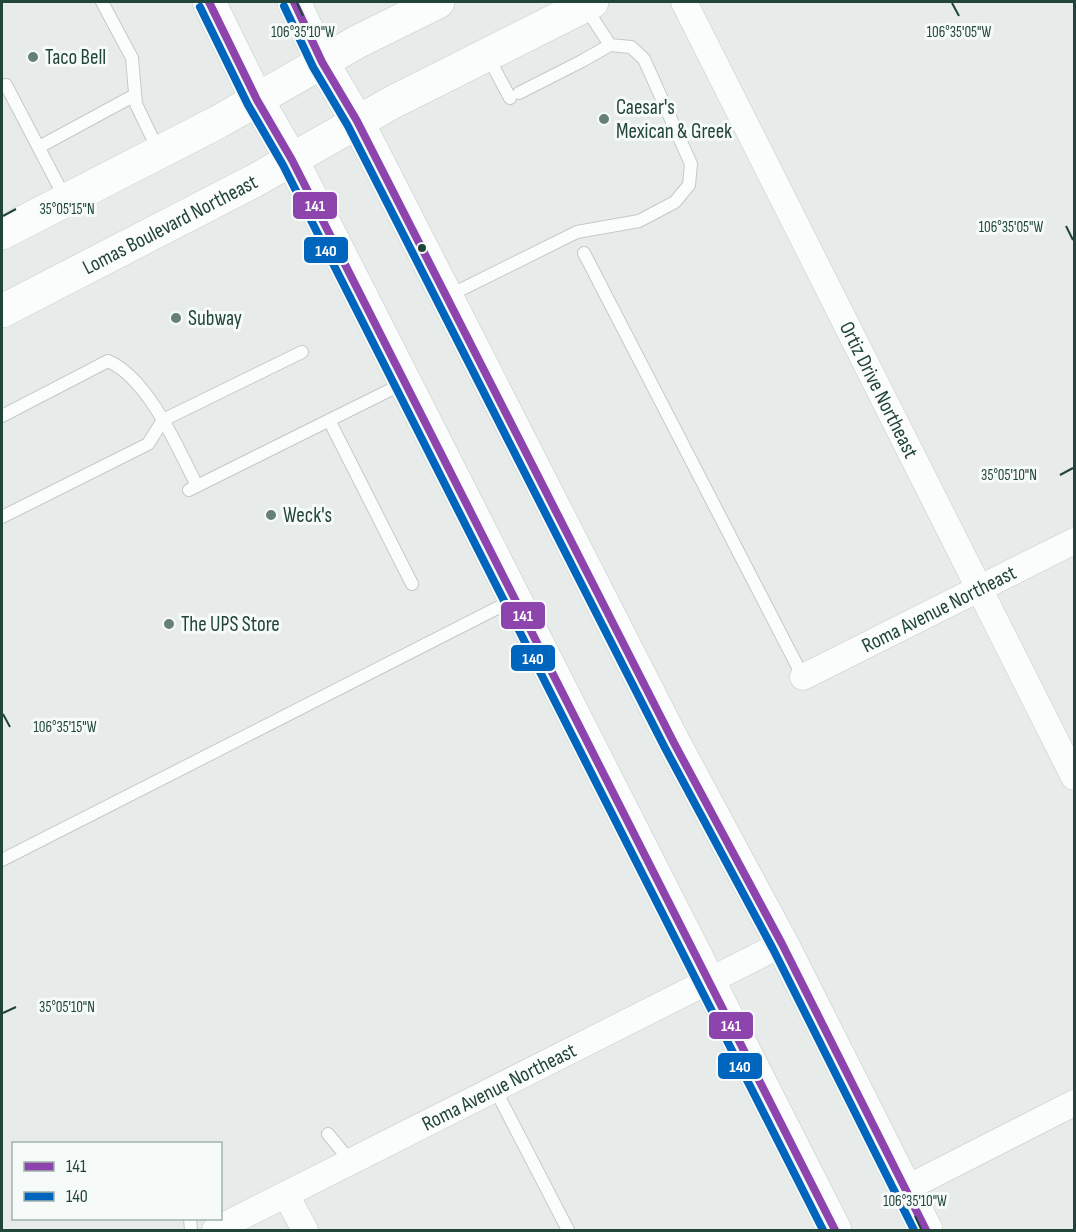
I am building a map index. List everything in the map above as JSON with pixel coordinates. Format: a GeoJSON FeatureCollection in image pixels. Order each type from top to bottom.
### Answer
{"type":"FeatureCollection","features":[{"type":"Feature","properties":{"kind":"main road"},"geometry":{"type":"LineString","coordinates":[[208,2],[257,100],[292,159],[834,1230]]}},
{"type":"Feature","properties":{"kind":"main road"},"geometry":{"type":"LineString","coordinates":[[294,2],[322,62],[357,121],[445,298],[674,743],[782,944],[926,1230]]}},
{"type":"Feature","properties":{"kind":"main road"},"geometry":{"type":"LineString","coordinates":[[2,233],[159,152],[257,100],[322,62],[438,2]]}},
{"type":"Feature","properties":{"kind":"main road","name":"Lomas Boulevard Northeast"},"geometry":{"type":"LineString","coordinates":[[2,311],[292,159],[357,121],[589,3]]}},
{"type":"Feature","properties":{"kind":"street","name":"Ortiz Drive Northeast"},"geometry":{"type":"LineString","coordinates":[[684,2],[1074,777]]}},
{"type":"Feature","properties":{"kind":"street","name":"Roma Avenue Northeast"},"geometry":{"type":"LineString","coordinates":[[803,678],[1074,541]]}},
{"type":"Feature","properties":{"kind":"street","name":"Roma Avenue Northeast"},"geometry":{"type":"LineString","coordinates":[[215,1230],[782,944]]}},
{"type":"Feature","properties":{"kind":"street"},"geometry":{"type":"LineString","coordinates":[[905,1188],[1074,1103]]}},
{"type":"Feature","properties":{"kind":"street"},"geometry":{"type":"LineString","coordinates":[[286,1195],[305,1230]]}},
{"type":"Feature","properties":{"kind":"lane"},"geometry":{"type":"LineString","coordinates":[[102,2],[132,58],[136,104],[159,152]]}},
{"type":"Feature","properties":{"kind":"lane"},"geometry":{"type":"LineString","coordinates":[[589,3],[610,45]]}},
{"type":"Feature","properties":{"kind":"lane"},"geometry":{"type":"LineString","coordinates":[[445,298],[577,232],[639,221],[675,202],[689,185],[691,164],[644,59],[631,46],[610,45],[514,96],[487,54]]}},
{"type":"Feature","properties":{"kind":"lane"},"geometry":{"type":"LineString","coordinates":[[6,85],[66,200]]}},
{"type":"Feature","properties":{"kind":"lane"},"geometry":{"type":"LineString","coordinates":[[39,147],[135,96]]}},
{"type":"Feature","properties":{"kind":"lane"},"geometry":{"type":"LineString","coordinates":[[584,253],[803,678]]}},
{"type":"Feature","properties":{"kind":"lane"},"geometry":{"type":"LineString","coordinates":[[2,517],[148,444],[163,420],[302,352]]}},
{"type":"Feature","properties":{"kind":"lane"},"geometry":{"type":"LineString","coordinates":[[2,416],[108,361],[119,365],[136,382],[163,420],[193,488],[404,383]]}},
{"type":"Feature","properties":{"kind":"lane"},"geometry":{"type":"LineString","coordinates":[[329,420],[412,584]]}},
{"type":"Feature","properties":{"kind":"lane"},"geometry":{"type":"LineString","coordinates":[[2,860],[514,599]]}},
{"type":"Feature","properties":{"kind":"lane"},"geometry":{"type":"LineString","coordinates":[[495,1089],[567,1230]]}},
{"type":"Feature","properties":{"kind":"lane"},"geometry":{"type":"LineString","coordinates":[[328,1134],[351,1162]]}},
{"type":"Feature","properties":{"kind":"transit line","name":"141"},"geometry":{"type":"LineString","coordinates":[[209,2],[257,100],[292,160],[835,1230]]}},
{"type":"Feature","properties":{"kind":"transit line","name":"141"},"geometry":{"type":"LineString","coordinates":[[294,2],[322,62],[357,121],[674,743],[782,944],[926,1230]]}},
{"type":"Feature","properties":{"kind":"transit line","name":"140"},"geometry":{"type":"LineString","coordinates":[[284,6],[313,67],[348,126],[665,748],[773,949],[914,1230]]}},
{"type":"Feature","properties":{"kind":"transit line","name":"140"},"geometry":{"type":"LineString","coordinates":[[200,7],[248,105],[283,165],[823,1230]]}},
{"type":"Feature","properties":{"kind":"place","name":"Taco Bell"},"geometry":{"type":"Point","coordinates":[33,57]}},
{"type":"Feature","properties":{"kind":"place","name":"Caesar's Mexican & Greek"},"geometry":{"type":"Point","coordinates":[604,119]}},
{"type":"Feature","properties":{"kind":"place","name":"Subway"},"geometry":{"type":"Point","coordinates":[176,318]}},
{"type":"Feature","properties":{"kind":"place","name":"Weck's"},"geometry":{"type":"Point","coordinates":[271,515]}},
{"type":"Feature","properties":{"kind":"place","name":"The UPS Store"},"geometry":{"type":"Point","coordinates":[169,624]}}]}
